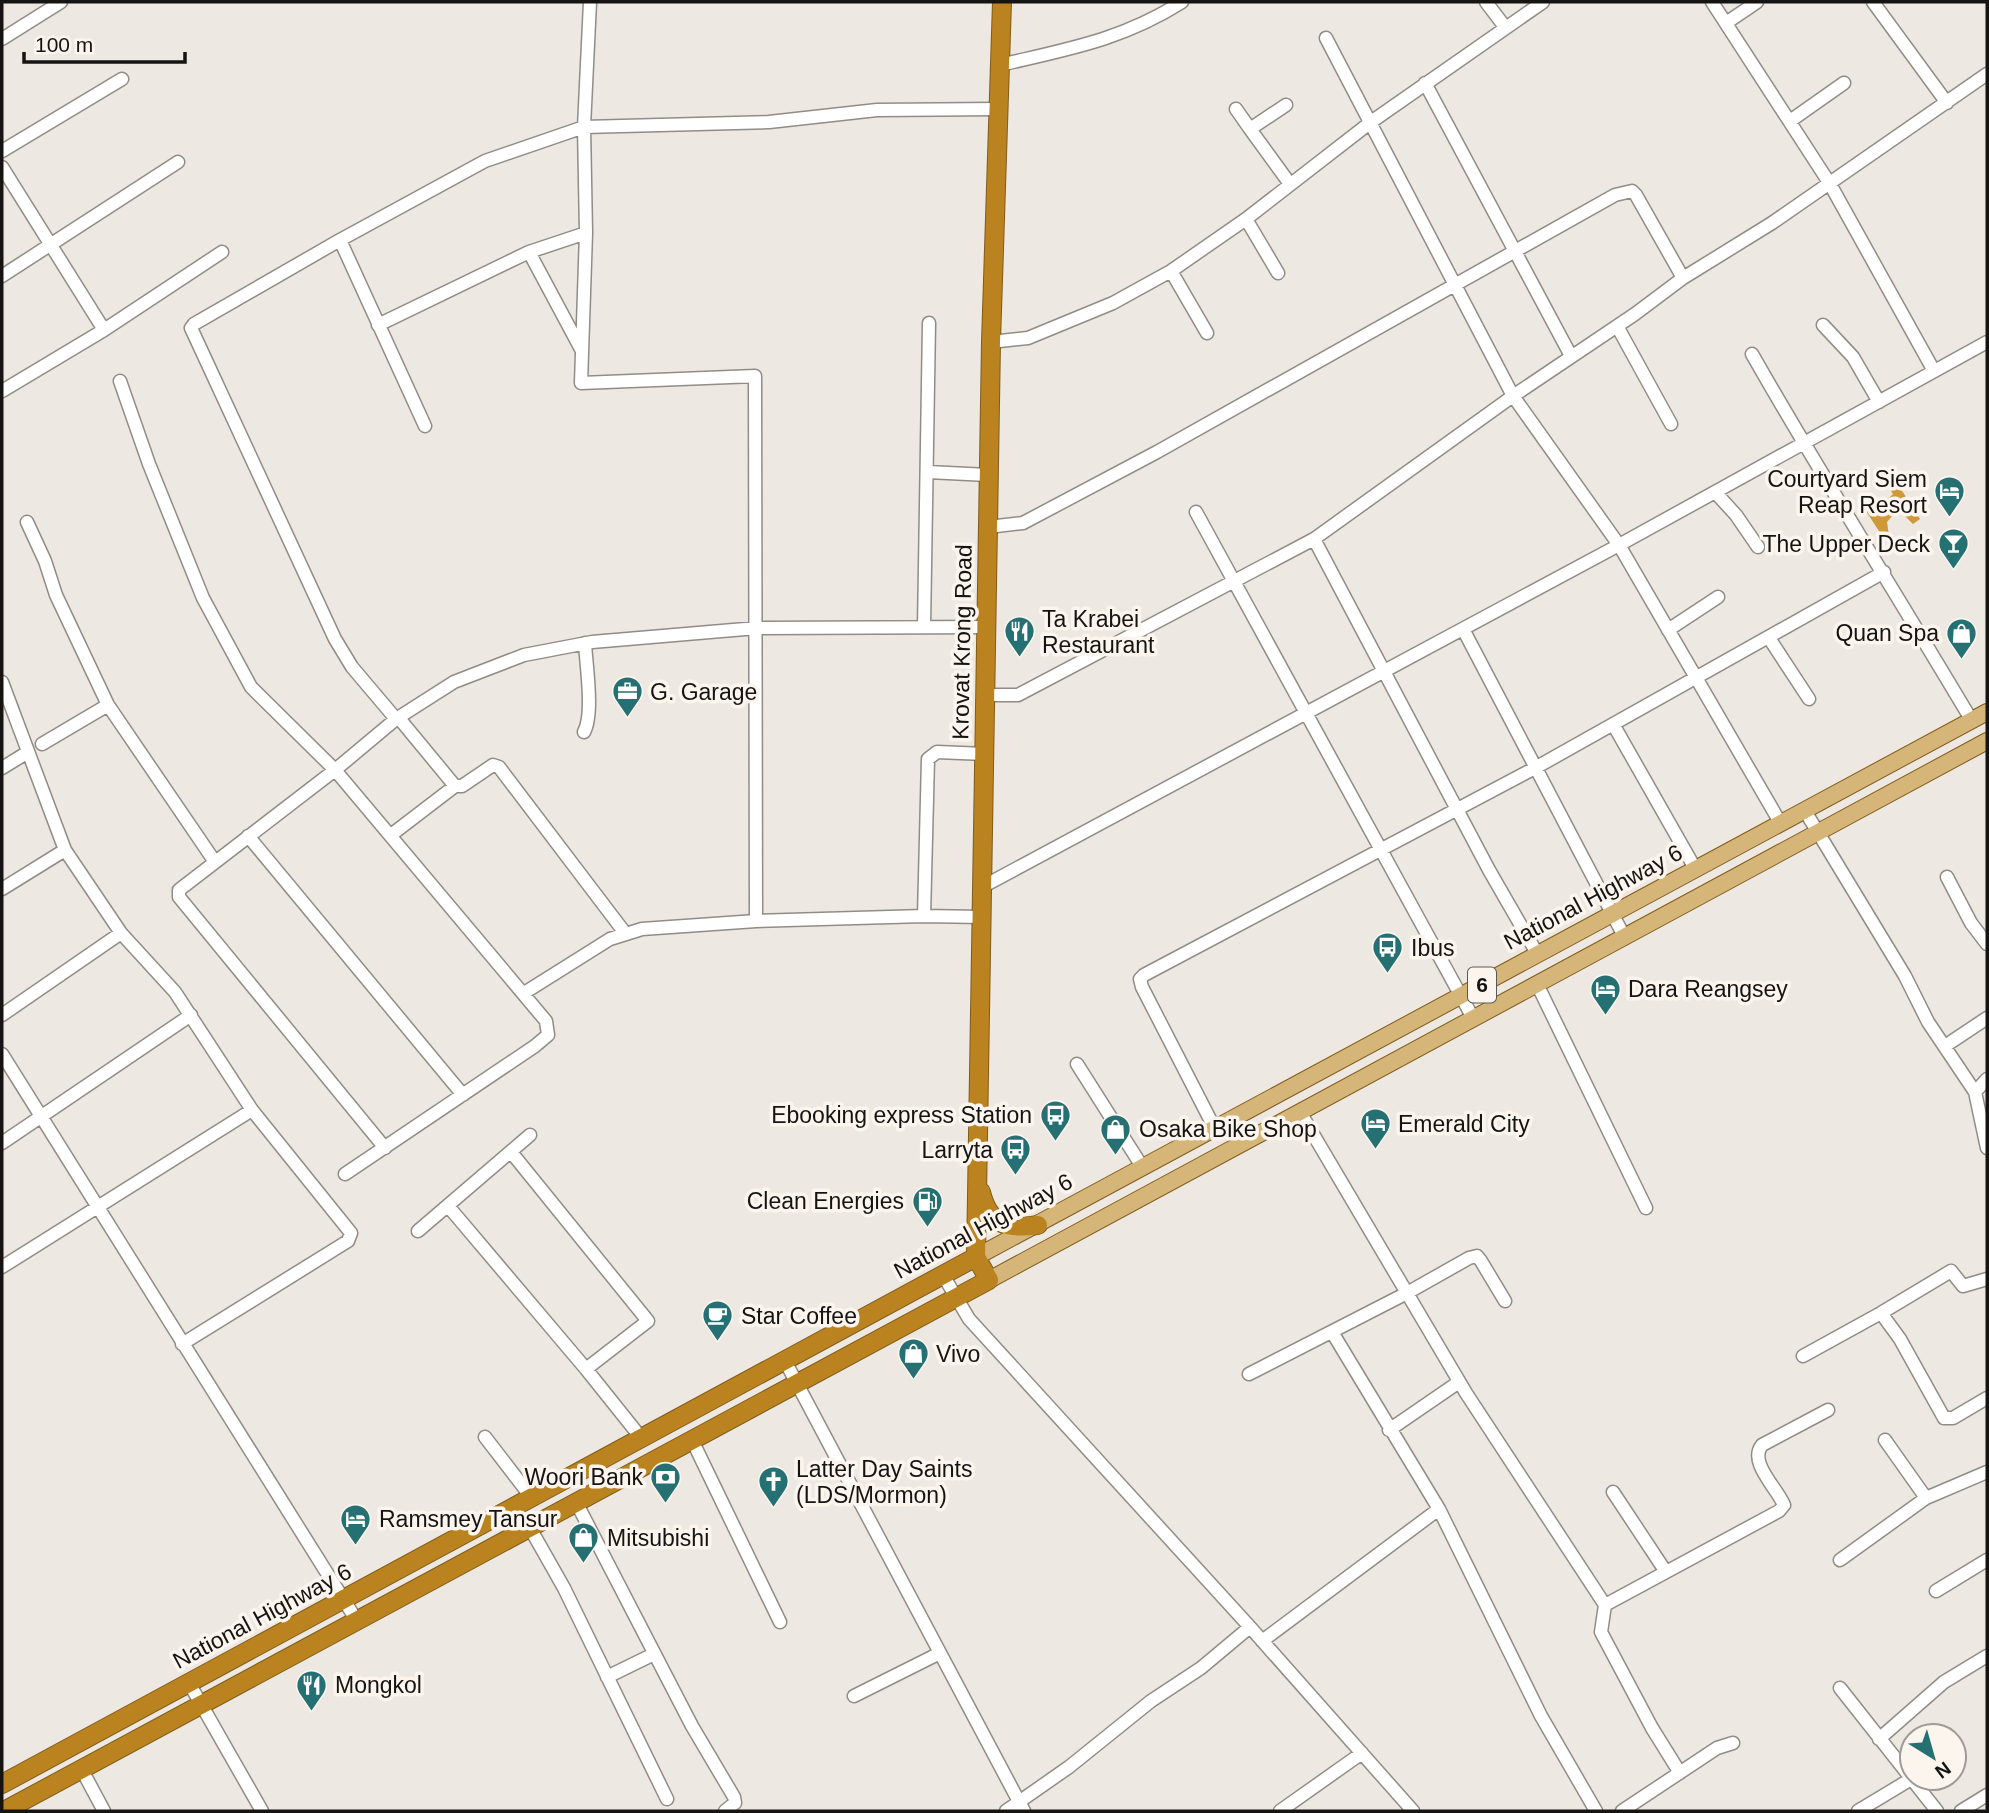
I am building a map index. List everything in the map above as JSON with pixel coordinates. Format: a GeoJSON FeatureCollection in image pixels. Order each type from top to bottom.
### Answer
{"type":"FeatureCollection","features":[{"type":"Feature","properties":{"kind":"highway","name":"Krovat Krong Road"},"geometry":{"type":"LineString","coordinates":[[976,1257],[988,475],[1002,2]]}},
{"type":"Feature","properties":{"kind":"highway"},"geometry":{"type":"LineString","coordinates":[[977,1177],[984,1204],[1002,1224],[1017,1228],[1038,1225]]}},
{"type":"Feature","properties":{"kind":"highway"},"geometry":{"type":"LineString","coordinates":[[976,1257],[989,1280]]}},
{"type":"Feature","properties":{"kind":"highway","name":"National Highway 6"},"geometry":{"type":"LineString","coordinates":[[2,1784],[976,1257]]}},
{"type":"Feature","properties":{"kind":"highway","name":"6"},"geometry":{"type":"LineString","coordinates":[[4,1811],[989,1280]]}},
{"type":"Feature","properties":{"kind":"main road","name":"National Highway 6"},"geometry":{"type":"LineString","coordinates":[[976,1257],[1987,712]]}},
{"type":"Feature","properties":{"kind":"main road","name":"6"},"geometry":{"type":"LineString","coordinates":[[989,1280],[1987,741]]}},
{"type":"Feature","properties":{"kind":"street"},"geometry":{"type":"LineString","coordinates":[[2,39],[61,2]]}},
{"type":"Feature","properties":{"kind":"street"},"geometry":{"type":"LineString","coordinates":[[590,2],[584,127],[586,233],[582,383],[755,376],[756,921]]}},
{"type":"Feature","properties":{"kind":"street"},"geometry":{"type":"LineString","coordinates":[[1000,65],[1094,43],[1152,21],[1182,2]]}},
{"type":"Feature","properties":{"kind":"street"},"geometry":{"type":"LineString","coordinates":[[1486,2],[1504,27]]}},
{"type":"Feature","properties":{"kind":"street"},"geometry":{"type":"LineString","coordinates":[[991,342],[1028,338],[1113,303],[1171,271],[1246,219],[1371,122],[1543,2]]}},
{"type":"Feature","properties":{"kind":"street"},"geometry":{"type":"LineString","coordinates":[[1712,2],[1830,184],[1934,371]]}},
{"type":"Feature","properties":{"kind":"street"},"geometry":{"type":"LineString","coordinates":[[1726,23],[1757,2]]}},
{"type":"Feature","properties":{"kind":"street"},"geometry":{"type":"LineString","coordinates":[[1873,2],[1947,103]]}},
{"type":"Feature","properties":{"kind":"street"},"geometry":{"type":"LineString","coordinates":[[1326,38],[1513,396],[1619,545],[1781,824]]}},
{"type":"Feature","properties":{"kind":"street"},"geometry":{"type":"LineString","coordinates":[[986,695],[1018,695],[1314,539],[1683,278],[1772,223],[1987,74]]}},
{"type":"Feature","properties":{"kind":"street"},"geometry":{"type":"LineString","coordinates":[[2,151],[122,79]]}},
{"type":"Feature","properties":{"kind":"street"},"geometry":{"type":"LineString","coordinates":[[1425,83],[1571,356]]}},
{"type":"Feature","properties":{"kind":"street"},"geometry":{"type":"LineString","coordinates":[[1790,121],[1844,83]]}},
{"type":"Feature","properties":{"kind":"street"},"geometry":{"type":"LineString","coordinates":[[1250,129],[1286,105]]}},
{"type":"Feature","properties":{"kind":"street"},"geometry":{"type":"LineString","coordinates":[[455,786],[352,667],[335,639],[191,328],[194,324],[485,161],[584,127],[769,122],[877,110],[999,109]]}},
{"type":"Feature","properties":{"kind":"street"},"geometry":{"type":"LineString","coordinates":[[1236,109],[1290,184]]}},
{"type":"Feature","properties":{"kind":"street"},"geometry":{"type":"LineString","coordinates":[[2,276],[178,162]]}},
{"type":"Feature","properties":{"kind":"street"},"geometry":{"type":"LineString","coordinates":[[2,167],[104,330]]}},
{"type":"Feature","properties":{"kind":"street"},"geometry":{"type":"LineString","coordinates":[[988,527],[1023,523],[1157,452],[1615,195],[1632,191],[1683,278]]}},
{"type":"Feature","properties":{"kind":"street"},"geometry":{"type":"LineString","coordinates":[[1246,219],[1278,273]]}},
{"type":"Feature","properties":{"kind":"street"},"geometry":{"type":"LineString","coordinates":[[378,325],[529,252],[586,233]]}},
{"type":"Feature","properties":{"kind":"street"},"geometry":{"type":"LineString","coordinates":[[340,240],[425,426]]}},
{"type":"Feature","properties":{"kind":"street"},"geometry":{"type":"LineString","coordinates":[[2,391],[104,330],[222,252]]}},
{"type":"Feature","properties":{"kind":"street"},"geometry":{"type":"LineString","coordinates":[[529,252],[582,353]]}},
{"type":"Feature","properties":{"kind":"street"},"geometry":{"type":"LineString","coordinates":[[1171,271],[1208,333]]}},
{"type":"Feature","properties":{"kind":"street"},"geometry":{"type":"LineString","coordinates":[[923,627],[929,323]]}},
{"type":"Feature","properties":{"kind":"street"},"geometry":{"type":"LineString","coordinates":[[1823,325],[1846,348],[1879,402]]}},
{"type":"Feature","properties":{"kind":"street"},"geometry":{"type":"LineString","coordinates":[[1617,326],[1671,424]]}},
{"type":"Feature","properties":{"kind":"street"},"geometry":{"type":"LineString","coordinates":[[982,887],[1385,672],[1987,342]]}},
{"type":"Feature","properties":{"kind":"street"},"geometry":{"type":"LineString","coordinates":[[1752,354],[1803,444],[1884,572],[1972,721]]}},
{"type":"Feature","properties":{"kind":"street"},"geometry":{"type":"LineString","coordinates":[[120,381],[149,464],[203,598],[251,687],[335,770],[546,1021],[548,1035],[535,1046],[345,1174]]}},
{"type":"Feature","properties":{"kind":"street"},"geometry":{"type":"LineString","coordinates":[[928,472],[988,475]]}},
{"type":"Feature","properties":{"kind":"street"},"geometry":{"type":"LineString","coordinates":[[1715,492],[1736,515],[1758,547]]}},
{"type":"Feature","properties":{"kind":"street"},"geometry":{"type":"LineString","coordinates":[[1196,512],[1473,1018]]}},
{"type":"Feature","properties":{"kind":"street"},"geometry":{"type":"LineString","coordinates":[[27,522],[45,561],[61,607],[108,705],[215,862]]}},
{"type":"Feature","properties":{"kind":"street"},"geometry":{"type":"LineString","coordinates":[[1314,539],[1489,870],[1538,955]]}},
{"type":"Feature","properties":{"kind":"street"},"geometry":{"type":"LineString","coordinates":[[1215,1129],[1142,987],[1140,979],[1144,975],[1535,768],[1884,572]]}},
{"type":"Feature","properties":{"kind":"street"},"geometry":{"type":"LineString","coordinates":[[1668,630],[1718,597]]}},
{"type":"Feature","properties":{"kind":"street"},"geometry":{"type":"LineString","coordinates":[[385,1148],[179,897],[178,890],[335,770],[397,718],[473,673],[524,655],[585,643],[757,628],[987,627]]}},
{"type":"Feature","properties":{"kind":"street"},"geometry":{"type":"LineString","coordinates":[[1463,629],[1625,938]]}},
{"type":"Feature","properties":{"kind":"street"},"geometry":{"type":"LineString","coordinates":[[1769,638],[1809,699]]}},
{"type":"Feature","properties":{"kind":"street"},"geometry":{"type":"LineString","coordinates":[[584,732],[588,712],[585,643]]}},
{"type":"Feature","properties":{"kind":"street"},"geometry":{"type":"LineString","coordinates":[[2,682],[65,850],[121,933],[175,992],[252,1110],[350,1231],[348,1241],[182,1344]]}},
{"type":"Feature","properties":{"kind":"street"},"geometry":{"type":"LineString","coordinates":[[42,744],[108,705]]}},
{"type":"Feature","properties":{"kind":"street"},"geometry":{"type":"LineString","coordinates":[[1614,724],[1696,870]]}},
{"type":"Feature","properties":{"kind":"street"},"geometry":{"type":"LineString","coordinates":[[2,768],[28,752]]}},
{"type":"Feature","properties":{"kind":"street"},"geometry":{"type":"LineString","coordinates":[[924,916],[928,758],[937,752],[985,754]]}},
{"type":"Feature","properties":{"kind":"street"},"geometry":{"type":"LineString","coordinates":[[391,835],[455,786],[463,786],[496,765],[625,933]]}},
{"type":"Feature","properties":{"kind":"street"},"geometry":{"type":"LineString","coordinates":[[1805,811],[1905,976],[1928,1021],[1975,1092],[1987,1148]]}},
{"type":"Feature","properties":{"kind":"street"},"geometry":{"type":"LineString","coordinates":[[248,836],[463,1095]]}},
{"type":"Feature","properties":{"kind":"street"},"geometry":{"type":"LineString","coordinates":[[2,889],[65,850]]}},
{"type":"Feature","properties":{"kind":"street"},"geometry":{"type":"LineString","coordinates":[[1947,877],[1971,923],[1987,944]]}},
{"type":"Feature","properties":{"kind":"street"},"geometry":{"type":"LineString","coordinates":[[524,993],[610,939],[642,929],[756,921],[982,917]]}},
{"type":"Feature","properties":{"kind":"street"},"geometry":{"type":"LineString","coordinates":[[2,1015],[121,933]]}},
{"type":"Feature","properties":{"kind":"street"},"geometry":{"type":"LineString","coordinates":[[1537,984],[1646,1208]]}},
{"type":"Feature","properties":{"kind":"street"},"geometry":{"type":"LineString","coordinates":[[2,1143],[191,1015]]}},
{"type":"Feature","properties":{"kind":"street"},"geometry":{"type":"LineString","coordinates":[[1945,1046],[1987,1018]]}},
{"type":"Feature","properties":{"kind":"street"},"geometry":{"type":"LineString","coordinates":[[2,1054],[357,1621]]}},
{"type":"Feature","properties":{"kind":"street"},"geometry":{"type":"LineString","coordinates":[[1077,1063],[1143,1168]]}},
{"type":"Feature","properties":{"kind":"street"},"geometry":{"type":"LineString","coordinates":[[1975,1092],[1987,1079]]}},
{"type":"Feature","properties":{"kind":"street"},"geometry":{"type":"LineString","coordinates":[[2,1267],[252,1110]]}},
{"type":"Feature","properties":{"kind":"street"},"geometry":{"type":"LineString","coordinates":[[1300,1112],[1459,1382],[1605,1605],[1601,1632],[1679,1773]]}},
{"type":"Feature","properties":{"kind":"street"},"geometry":{"type":"LineString","coordinates":[[418,1231],[530,1135]]}},
{"type":"Feature","properties":{"kind":"street"},"geometry":{"type":"LineString","coordinates":[[511,1152],[648,1321],[586,1368]]}},
{"type":"Feature","properties":{"kind":"street"},"geometry":{"type":"LineString","coordinates":[[448,1206],[586,1368],[642,1439]]}},
{"type":"Feature","properties":{"kind":"street"},"geometry":{"type":"LineString","coordinates":[[1249,1374],[1469,1258],[1477,1256],[1505,1301]]}},
{"type":"Feature","properties":{"kind":"street"},"geometry":{"type":"LineString","coordinates":[[1803,1356],[1951,1271],[1963,1286],[1987,1279]]}},
{"type":"Feature","properties":{"kind":"street"},"geometry":{"type":"LineString","coordinates":[[943,1275],[969,1319],[1250,1627],[1413,1811]]}},
{"type":"Feature","properties":{"kind":"street"},"geometry":{"type":"LineString","coordinates":[[1881,1313],[1900,1339],[1944,1418],[1952,1418],[1987,1398]]}},
{"type":"Feature","properties":{"kind":"street"},"geometry":{"type":"LineString","coordinates":[[1332,1332],[1438,1509],[1541,1716],[1595,1811]]}},
{"type":"Feature","properties":{"kind":"street"},"geometry":{"type":"LineString","coordinates":[[785,1361],[1022,1807]]}},
{"type":"Feature","properties":{"kind":"street"},"geometry":{"type":"LineString","coordinates":[[1389,1430],[1459,1382]]}},
{"type":"Feature","properties":{"kind":"street"},"geometry":{"type":"LineString","coordinates":[[1605,1605],[1779,1511],[1784,1505],[1759,1464],[1758,1450],[1762,1445],[1828,1410]]}},
{"type":"Feature","properties":{"kind":"street"},"geometry":{"type":"LineString","coordinates":[[485,1437],[532,1498]]}},
{"type":"Feature","properties":{"kind":"street"},"geometry":{"type":"LineString","coordinates":[[692,1440],[780,1622]]}},
{"type":"Feature","properties":{"kind":"street"},"geometry":{"type":"LineString","coordinates":[[1885,1440],[1926,1498]]}},
{"type":"Feature","properties":{"kind":"street"},"geometry":{"type":"LineString","coordinates":[[1840,1560],[1926,1498],[1987,1472]]}},
{"type":"Feature","properties":{"kind":"street"},"geometry":{"type":"LineString","coordinates":[[1613,1493],[1666,1572]]}},
{"type":"Feature","properties":{"kind":"street"},"geometry":{"type":"LineString","coordinates":[[576,1502],[692,1726],[734,1797],[735,1803],[724,1811]]}},
{"type":"Feature","properties":{"kind":"street"},"geometry":{"type":"LineString","coordinates":[[1262,1641],[1438,1509]]}},
{"type":"Feature","properties":{"kind":"street"},"geometry":{"type":"LineString","coordinates":[[530,1528],[564,1588],[667,1799]]}},
{"type":"Feature","properties":{"kind":"street"},"geometry":{"type":"LineString","coordinates":[[1936,1591],[1987,1560]]}},
{"type":"Feature","properties":{"kind":"street"},"geometry":{"type":"LineString","coordinates":[[1006,1811],[1022,1807],[1151,1701],[1201,1668],[1250,1627]]}},
{"type":"Feature","properties":{"kind":"street"},"geometry":{"type":"LineString","coordinates":[[854,1696],[940,1653]]}},
{"type":"Feature","properties":{"kind":"street"},"geometry":{"type":"LineString","coordinates":[[607,1677],[654,1654]]}},
{"type":"Feature","properties":{"kind":"street"},"geometry":{"type":"LineString","coordinates":[[1879,1739],[1944,1682],[1987,1656]]}},
{"type":"Feature","properties":{"kind":"street"},"geometry":{"type":"LineString","coordinates":[[189,1683],[262,1811]]}},
{"type":"Feature","properties":{"kind":"street"},"geometry":{"type":"LineString","coordinates":[[1840,1688],[1898,1763]]}},
{"type":"Feature","properties":{"kind":"street"},"geometry":{"type":"LineString","coordinates":[[1622,1811],[1717,1748],[1733,1743]]}},
{"type":"Feature","properties":{"kind":"street"},"geometry":{"type":"LineString","coordinates":[[1280,1811],[1362,1754]]}},
{"type":"Feature","properties":{"kind":"street"},"geometry":{"type":"LineString","coordinates":[[82,1770],[104,1811]]}},
{"type":"Feature","properties":{"kind":"street"},"geometry":{"type":"LineString","coordinates":[[1858,1811],[1898,1787]]}},
{"type":"Feature","properties":{"kind":"street"},"geometry":{"type":"LineString","coordinates":[[1922,1792],[1937,1811]]}},
{"type":"Feature","properties":{"kind":"street"},"geometry":{"type":"LineString","coordinates":[[1961,1811],[1987,1795]]}},
{"type":"Feature","properties":{"kind":"shaded area"},"geometry":{"type":"Polygon","coordinates":[[[1899,486],[1920,519],[1913,524],[1903,514],[1893,515],[1887,522],[1889,536],[1884,539],[1866,511],[1869,508],[1876,511],[1893,494],[1891,491],[1899,486]]]}},
{"type":"Feature","properties":{"kind":"place","name":"Courtyard Siem Reap Resort"},"geometry":{"type":"Point","coordinates":[1950,519]}},
{"type":"Feature","properties":{"kind":"place","name":"The Upper Deck"},"geometry":{"type":"Point","coordinates":[1953,571]}},
{"type":"Feature","properties":{"kind":"place","name":"Ta Krabei Restaurant"},"geometry":{"type":"Point","coordinates":[1019,659]}},
{"type":"Feature","properties":{"kind":"place","name":"Quan Spa"},"geometry":{"type":"Point","coordinates":[1962,660]}},
{"type":"Feature","properties":{"kind":"place","name":"G. Garage"},"geometry":{"type":"Point","coordinates":[627,719]}},
{"type":"Feature","properties":{"kind":"place","name":"Ibus"},"geometry":{"type":"Point","coordinates":[1388,975]}},
{"type":"Feature","properties":{"kind":"place","name":"Dara Reangsey"},"geometry":{"type":"Point","coordinates":[1605,1016]}},
{"type":"Feature","properties":{"kind":"place","name":"Ebooking express Station"},"geometry":{"type":"Point","coordinates":[1055,1142]}},
{"type":"Feature","properties":{"kind":"place","name":"Emerald City"},"geometry":{"type":"Point","coordinates":[1375,1151]}},
{"type":"Feature","properties":{"kind":"place","name":"Osaka Bike Shop"},"geometry":{"type":"Point","coordinates":[1116,1156]}},
{"type":"Feature","properties":{"kind":"place","name":"Larryta"},"geometry":{"type":"Point","coordinates":[1016,1177]}},
{"type":"Feature","properties":{"kind":"place","name":"Clean Energies"},"geometry":{"type":"Point","coordinates":[927,1228]}},
{"type":"Feature","properties":{"kind":"place","name":"Star Coffee"},"geometry":{"type":"Point","coordinates":[718,1343]}},
{"type":"Feature","properties":{"kind":"place","name":"Vivo"},"geometry":{"type":"Point","coordinates":[913,1381]}},
{"type":"Feature","properties":{"kind":"place","name":"Woori Bank"},"geometry":{"type":"Point","coordinates":[666,1504]}},
{"type":"Feature","properties":{"kind":"place","name":"Latter Day Saints (LDS/Mormon)"},"geometry":{"type":"Point","coordinates":[773,1509]}},
{"type":"Feature","properties":{"kind":"place","name":"Ramsmey Tansur"},"geometry":{"type":"Point","coordinates":[356,1546]}},
{"type":"Feature","properties":{"kind":"place","name":"Mitsubishi"},"geometry":{"type":"Point","coordinates":[584,1565]}},
{"type":"Feature","properties":{"kind":"place","name":"Mongkol"},"geometry":{"type":"Point","coordinates":[312,1712]}}]}
